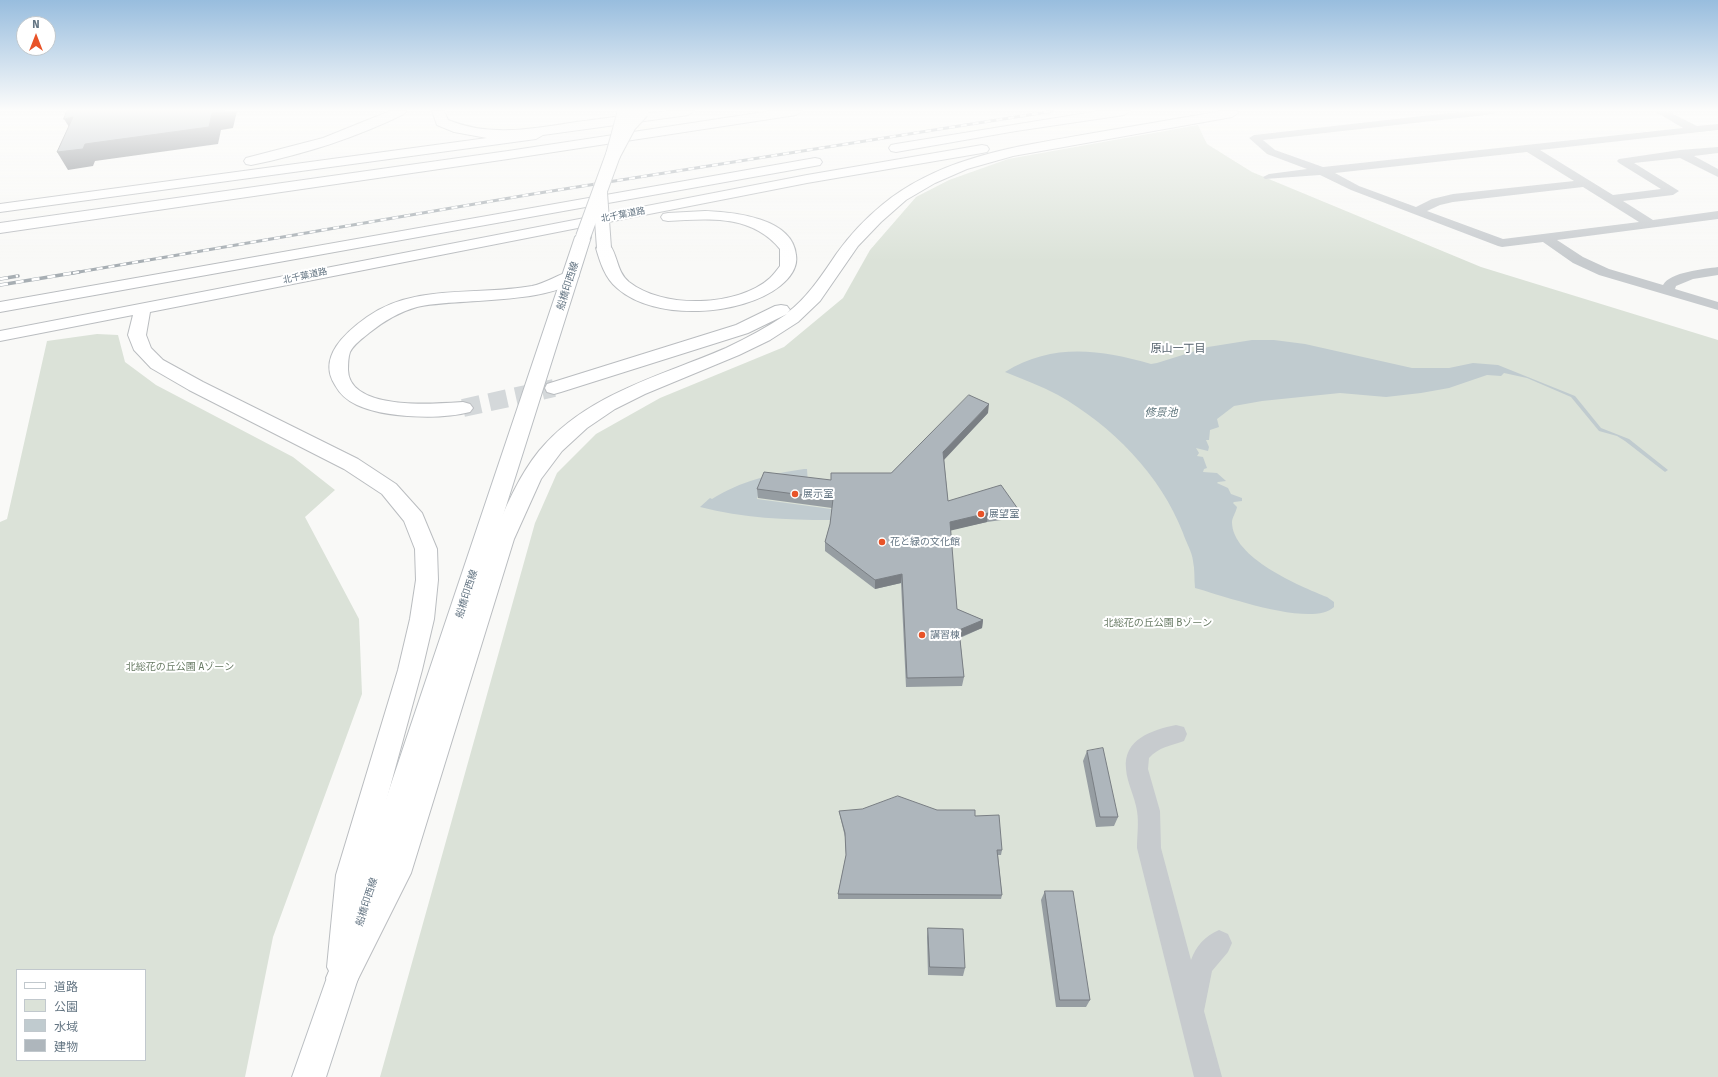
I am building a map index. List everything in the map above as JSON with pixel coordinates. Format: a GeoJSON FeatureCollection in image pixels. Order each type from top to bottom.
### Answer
{"type":"FeatureCollection","features":[{"type":"Feature","properties":{"kind":"main road"},"geometry":{"type":"LineString","coordinates":[[0,207],[250,161]]}},
{"type":"Feature","properties":{"kind":"main road"},"geometry":{"type":"LineString","coordinates":[[0,207],[331,161]]}},
{"type":"Feature","properties":{"kind":"main road"},"geometry":{"type":"LineString","coordinates":[[0,228],[464,161]]}},
{"type":"Feature","properties":{"kind":"main road","name":"船橋印西線"},"geometry":{"type":"LineString","coordinates":[[309,1077],[571,276],[593,243],[600,193],[611,161]]}},
{"type":"Feature","properties":{"kind":"main road","name":"北千葉道路"},"geometry":{"type":"LineString","coordinates":[[0,307],[361,241],[821,161]]}},
{"type":"Feature","properties":{"kind":"main road","name":"北千葉道路"},"geometry":{"type":"LineString","coordinates":[[0,336],[807,179],[913,161]]}},
{"type":"Feature","properties":{"kind":"main road"},"geometry":{"type":"LineString","coordinates":[[554,388],[742,329],[775,313],[799,298],[821,279],[842,257],[863,231],[879,215],[897,201],[924,183],[978,161]]}},
{"type":"Feature","properties":{"kind":"main road"},"geometry":{"type":"LineString","coordinates":[[300,278],[335,275],[645,218],[684,216],[739,219],[766,227],[788,248],[789,266],[774,283],[750,296],[726,304],[703,306],[674,305],[646,298],[624,286],[609,268],[593,243],[600,193]]}},
{"type":"Feature","properties":{"kind":"main road"},"geometry":{"type":"LineString","coordinates":[[342,978],[396,873],[504,539],[523,491],[536,471],[554,446],[594,413],[622,397],[740,348],[793,317],[817,294],[834,272],[842,257]]}},
{"type":"Feature","properties":{"kind":"main road"},"geometry":{"type":"LineString","coordinates":[[463,408],[418,410],[370,404],[352,395],[341,384],[336,371],[339,356],[347,343],[364,327],[382,314],[405,306],[435,299],[464,295],[526,292],[551,287],[571,276]]}},
{"type":"Feature","properties":{"kind":"main road"},"geometry":{"type":"LineString","coordinates":[[143,307],[137,335],[143,350],[156,364],[196,386],[351,464],[389,489],[414,518],[426,549],[427,580],[422,619],[414,656],[381,776],[351,875],[342,978]]}},
{"type":"Feature","properties":{"kind":"street"},"geometry":{"type":"LineString","coordinates":[[1296,161],[1322,171],[1355,188],[1502,243],[1718,215]]}},
{"type":"Feature","properties":{"kind":"street"},"geometry":{"type":"LineString","coordinates":[[1269,177],[1410,161]]}},
{"type":"Feature","properties":{"kind":"street"},"geometry":{"type":"LineString","coordinates":[[1551,161],[1650,223]]}},
{"type":"Feature","properties":{"kind":"street"},"geometry":{"type":"LineString","coordinates":[[1611,199],[1673,191],[1623,161]]}},
{"type":"Feature","properties":{"kind":"street"},"geometry":{"type":"LineString","coordinates":[[1695,161],[1718,174]]}},
{"type":"Feature","properties":{"kind":"street"},"geometry":{"type":"LineString","coordinates":[[1417,211],[1436,202],[1453,198],[1586,183]]}},
{"type":"Feature","properties":{"kind":"street"},"geometry":{"type":"LineString","coordinates":[[1546,238],[1578,260],[1604,272],[1718,306]]}},
{"type":"Feature","properties":{"kind":"street"},"geometry":{"type":"LineString","coordinates":[[1668,291],[1670,284],[1690,275],[1718,271]]}},
{"type":"Feature","properties":{"kind":"street"},"geometry":{"type":"LineString","coordinates":[[1176,734],[1157,738],[1148,743],[1138,754],[1137,769],[1149,811],[1149,848],[1208,1077]]}},
{"type":"Feature","properties":{"kind":"street"},"geometry":{"type":"LineString","coordinates":[[1192,1014],[1198,969],[1211,950],[1219,943]]}},
{"type":"Feature","properties":{"kind":"green space","name":"北総花の丘公園 Bゾーン"},"geometry":{"type":"Polygon","coordinates":[[[1002,161],[1235,161],[1252,172],[1481,267],[1718,340],[1718,1077],[380,1077],[535,523],[557,473],[596,434],[660,398],[784,347],[843,298],[870,250],[916,197],[949,180],[1002,161]]]}},
{"type":"Feature","properties":{"kind":"green space","name":"北総花の丘公園 Aゾーン"},"geometry":{"type":"Polygon","coordinates":[[[97,334],[118,335],[125,362],[156,385],[293,457],[335,490],[305,517],[359,619],[362,694],[273,937],[245,1077],[0,1077],[0,522],[7,519],[47,341],[97,334]]]}},
{"type":"Feature","properties":{"kind":"water","name":"修景池"},"geometry":{"type":"Polygon","coordinates":[[[1252,340],[1274,340],[1305,344],[1412,368],[1449,368],[1473,363],[1498,365],[1575,396],[1601,428],[1629,439],[1668,470],[1665,472],[1617,436],[1599,431],[1571,397],[1527,378],[1504,373],[1501,376],[1487,375],[1449,388],[1421,393],[1386,397],[1340,393],[1262,401],[1234,406],[1217,419],[1219,427],[1210,430],[1209,440],[1206,440],[1209,447],[1208,451],[1196,448],[1199,453],[1197,456],[1203,457],[1207,468],[1204,469],[1203,472],[1217,473],[1226,481],[1217,483],[1228,488],[1231,494],[1242,498],[1242,501],[1233,503],[1237,507],[1232,522],[1235,535],[1243,547],[1255,559],[1269,569],[1301,586],[1327,597],[1334,602],[1334,607],[1323,613],[1307,614],[1288,612],[1246,603],[1195,588],[1192,558],[1183,533],[1162,491],[1148,472],[1115,437],[1078,407],[1052,392],[1005,372],[1040,356],[1058,353],[1094,352],[1151,364],[1208,347],[1252,340]]]}},
{"type":"Feature","properties":{"kind":"water"},"geometry":{"type":"Polygon","coordinates":[[[807,469],[808,484],[763,479],[757,499],[831,509],[830,520],[765,518],[732,514],[700,507],[710,498],[712,499],[734,487],[779,473],[807,469]]]}},
{"type":"Feature","properties":{"kind":"building"},"geometry":{"type":"Polygon","coordinates":[[[969,395],[989,404],[943,452],[948,501],[1001,485],[1018,509],[988,513],[950,522],[957,609],[983,620],[959,630],[964,677],[907,678],[902,574],[875,580],[825,542],[830,524],[833,499],[757,489],[764,472],[831,480],[831,473],[891,473],[969,395]]]}},
{"type":"Feature","properties":{"kind":"building"},"geometry":{"type":"Polygon","coordinates":[[[1103,748],[1118,817],[1100,817],[1087,751],[1103,748]]]}},
{"type":"Feature","properties":{"kind":"building"},"geometry":{"type":"Polygon","coordinates":[[[898,796],[937,810],[975,810],[975,816],[999,815],[1002,850],[997,850],[1002,895],[838,894],[846,855],[845,833],[839,811],[862,809],[898,796]]]}},
{"type":"Feature","properties":{"kind":"building"},"geometry":{"type":"Polygon","coordinates":[[[1045,891],[1073,891],[1090,1000],[1060,1000],[1045,891]]]}},
{"type":"Feature","properties":{"kind":"building"},"geometry":{"type":"Polygon","coordinates":[[[928,928],[963,929],[965,968],[930,967],[928,928]]]}},
{"type":"Feature","properties":{"kind":"tunnel"},"geometry":{"type":"LineString","coordinates":[[463,408],[554,388]]}},
{"type":"Feature","properties":{"kind":"railway"},"geometry":{"type":"LineString","coordinates":[[75,273],[533,194],[738,161]]}},
{"type":"Feature","properties":{"kind":"railway"},"geometry":{"type":"LineString","coordinates":[[75,273],[79,272]]}},
{"type":"Feature","properties":{"kind":"railway"},"geometry":{"type":"LineString","coordinates":[[0,285],[75,273]]}},
{"type":"Feature","properties":{"kind":"railway"},"geometry":{"type":"LineString","coordinates":[[0,279],[18,276]]}},
{"type":"Feature","properties":{"kind":"place","name":"展示室"},"geometry":{"type":"Point","coordinates":[795,494]}},
{"type":"Feature","properties":{"kind":"place","name":"展望室"},"geometry":{"type":"Point","coordinates":[981,514]}},
{"type":"Feature","properties":{"kind":"place","name":"花と緑の文化館"},"geometry":{"type":"Point","coordinates":[882,542]}},
{"type":"Feature","properties":{"kind":"place","name":"講習棟"},"geometry":{"type":"Point","coordinates":[922,635]}},
{"type":"Feature","properties":{"kind":"district","name":"原山一丁目"},"geometry":{"type":"Point","coordinates":[1178,349]}}]}
